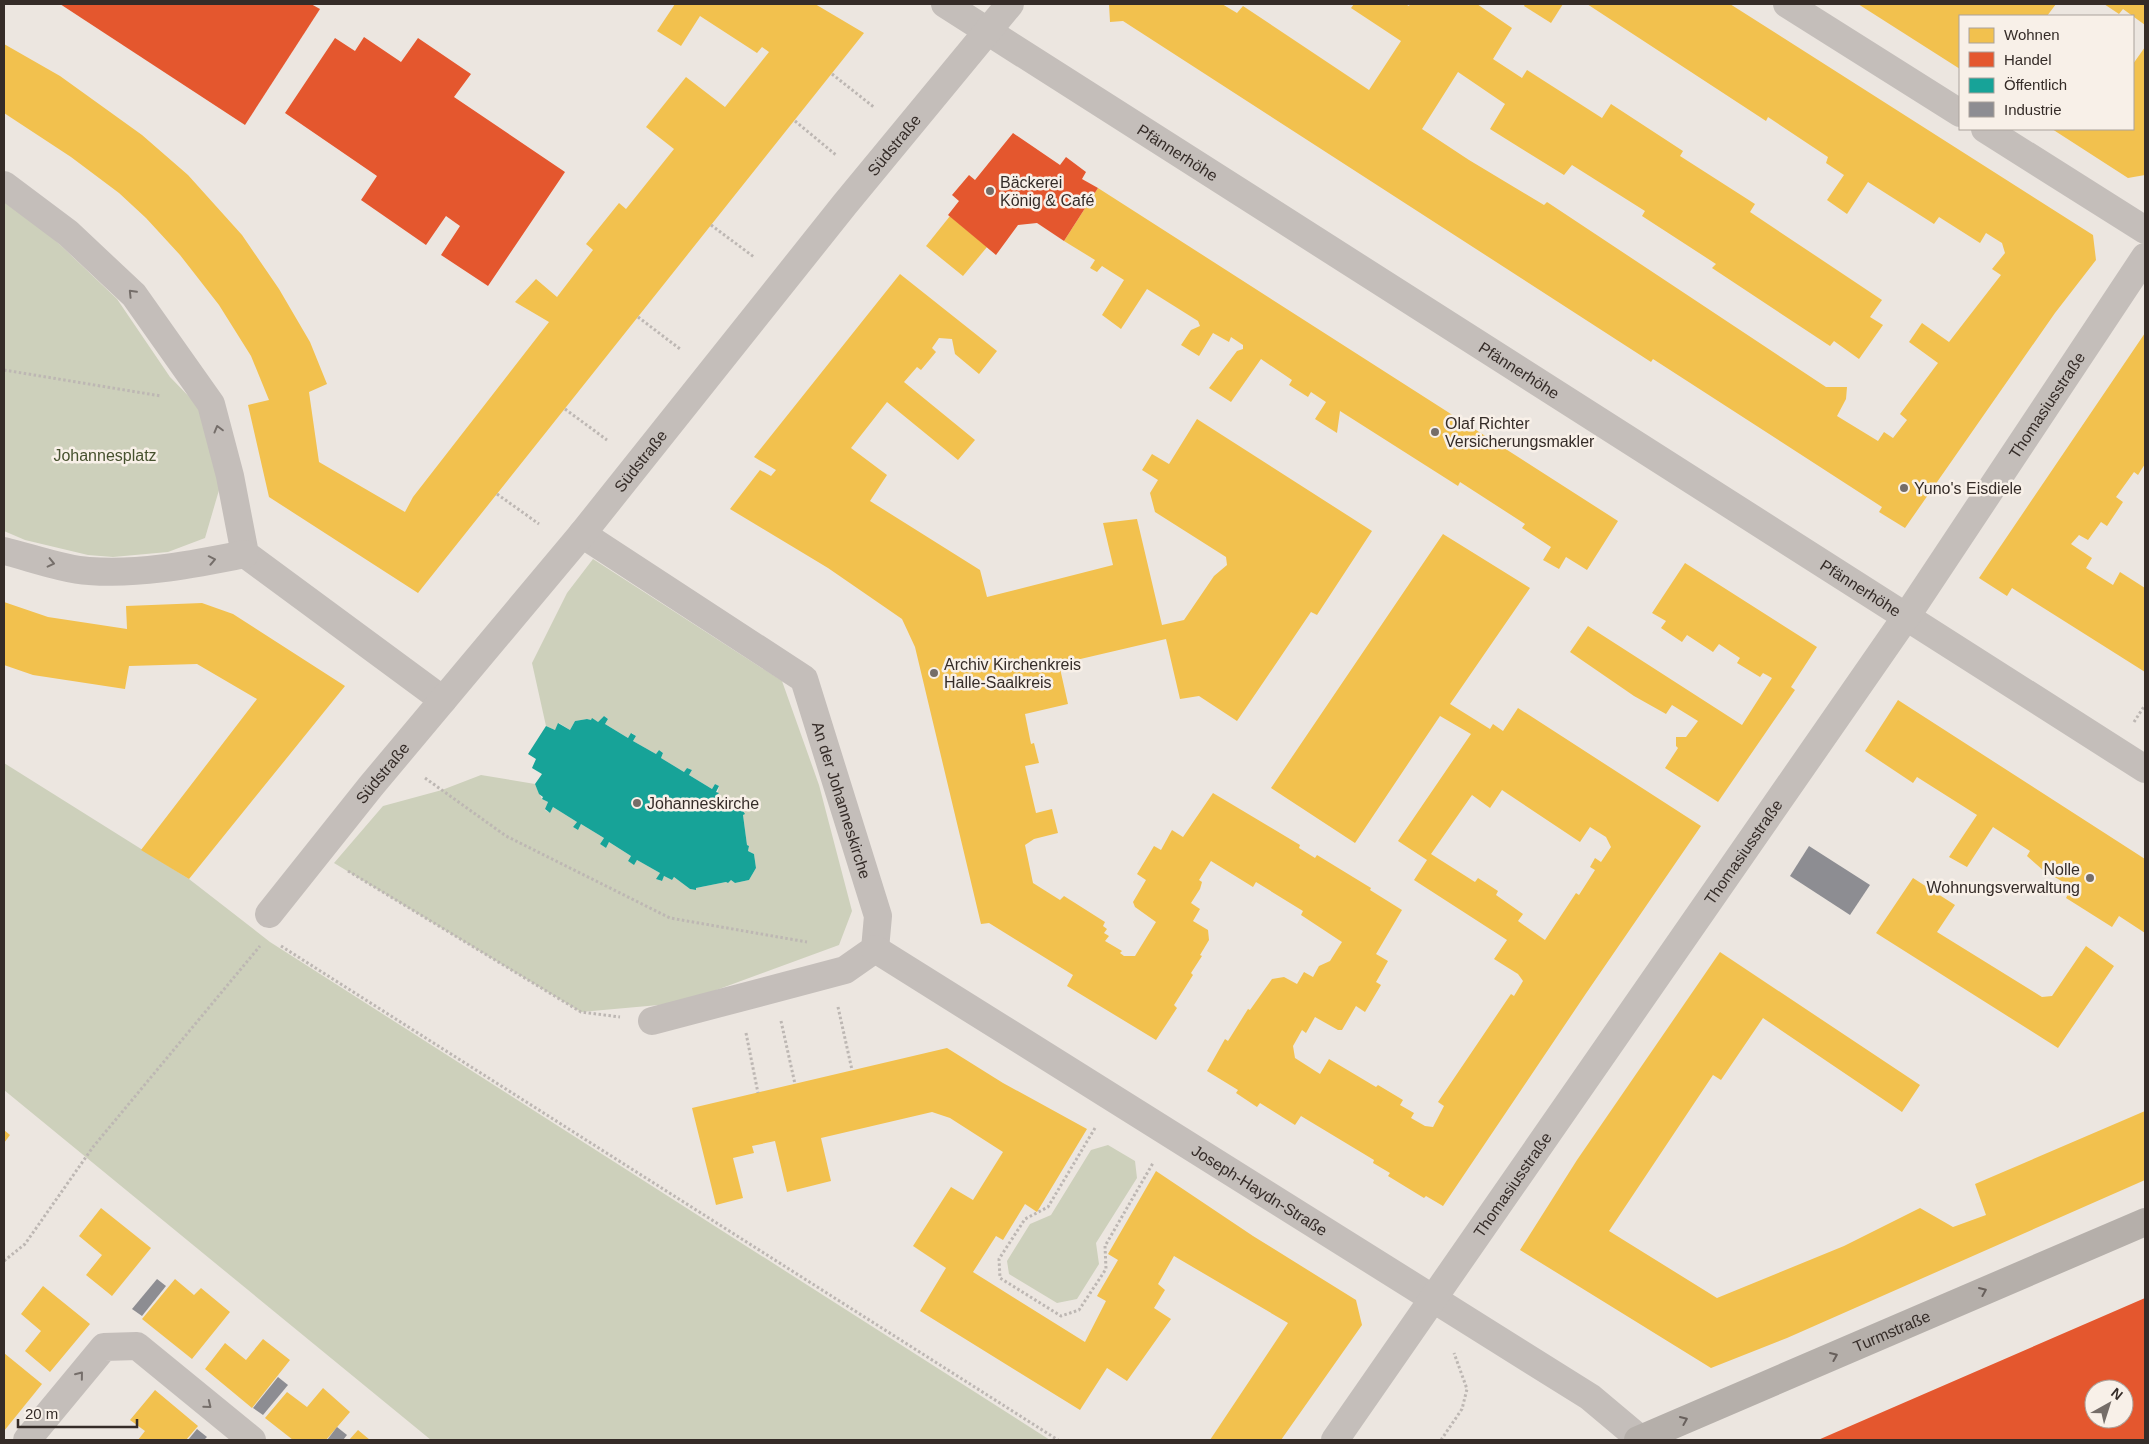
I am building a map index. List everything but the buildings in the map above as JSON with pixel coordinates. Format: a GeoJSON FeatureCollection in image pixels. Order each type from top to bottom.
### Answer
{"type":"FeatureCollection","features":[{"type":"Feature","properties":{"kind":"street","name":"Pfännerhöhe"},"geometry":{"type":"LineString","coordinates":[[945,4],[2145,769]]}},
{"type":"Feature","properties":{"kind":"street","name":"Südstraße"},"geometry":{"type":"LineString","coordinates":[[269,914],[582,534],[846,204],[1010,4]]}},
{"type":"Feature","properties":{"kind":"street"},"geometry":{"type":"LineString","coordinates":[[1787,4],[1959,112]]}},
{"type":"Feature","properties":{"kind":"street"},"geometry":{"type":"LineString","coordinates":[[1987,130],[2145,230]]}},
{"type":"Feature","properties":{"kind":"street"},"geometry":{"type":"LineString","coordinates":[[4,185],[68,232],[134,295],[211,404],[230,476],[245,554],[444,700]]}},
{"type":"Feature","properties":{"kind":"street","name":"Thomasiusstraße"},"geometry":{"type":"LineString","coordinates":[[1335,1440],[1906,617],[2145,258]]}},
{"type":"Feature","properties":{"kind":"street","name":"An der Johanneskirche"},"geometry":{"type":"LineString","coordinates":[[582,534],[804,679],[878,916],[875,949]]}},
{"type":"Feature","properties":{"kind":"street"},"geometry":{"type":"LineString","coordinates":[[4,552],[87,571],[128,572],[173,568],[245,554]]}},
{"type":"Feature","properties":{"kind":"street"},"geometry":{"type":"LineString","coordinates":[[652,1020],[845,970],[875,949]]}},
{"type":"Feature","properties":{"kind":"street","name":"Joseph-Haydn-Straße"},"geometry":{"type":"LineString","coordinates":[[875,949],[1590,1397],[1639,1440]]}},
{"type":"Feature","properties":{"kind":"street","name":"Turmstraße"},"geometry":{"type":"LineString","coordinates":[[1639,1440],[2145,1222]]}},
{"type":"Feature","properties":{"kind":"street"},"geometry":{"type":"LineString","coordinates":[[27,1440],[104,1347],[136,1346],[252,1440]]}},
{"type":"Feature","properties":{"kind":"path"},"geometry":{"type":"LineString","coordinates":[[832,74],[875,108]]}},
{"type":"Feature","properties":{"kind":"path"},"geometry":{"type":"LineString","coordinates":[[795,121],[836,155]]}},
{"type":"Feature","properties":{"kind":"path"},"geometry":{"type":"LineString","coordinates":[[711,225],[754,258]]}},
{"type":"Feature","properties":{"kind":"path"},"geometry":{"type":"LineString","coordinates":[[638,317],[680,349]]}},
{"type":"Feature","properties":{"kind":"path"},"geometry":{"type":"LineString","coordinates":[[4,370],[211,404]]}},
{"type":"Feature","properties":{"kind":"path"},"geometry":{"type":"LineString","coordinates":[[565,409],[607,440]]}},
{"type":"Feature","properties":{"kind":"path"},"geometry":{"type":"LineString","coordinates":[[497,494],[539,524]]}},
{"type":"Feature","properties":{"kind":"path"},"geometry":{"type":"LineString","coordinates":[[426,778],[506,836],[670,918],[812,943]]}},
{"type":"Feature","properties":{"kind":"path"},"geometry":{"type":"LineString","coordinates":[[318,853],[581,1012],[652,1020]]}},
{"type":"Feature","properties":{"kind":"path"},"geometry":{"type":"LineString","coordinates":[[276,942],[1058,1440]]}},
{"type":"Feature","properties":{"kind":"path"},"geometry":{"type":"LineString","coordinates":[[4,1261],[25,1244],[93,1147],[262,945]]}},
{"type":"Feature","properties":{"kind":"path"},"geometry":{"type":"LineString","coordinates":[[831,974],[852,1070]]}},
{"type":"Feature","properties":{"kind":"path"},"geometry":{"type":"LineString","coordinates":[[775,989],[795,1084]]}},
{"type":"Feature","properties":{"kind":"path"},"geometry":{"type":"LineString","coordinates":[[739,998],[758,1093]]}},
{"type":"Feature","properties":{"kind":"path"},"geometry":{"type":"LineString","coordinates":[[1113,1097],[1048,1207],[1025,1219],[999,1259],[1000,1278],[1061,1316],[1079,1310],[1106,1269],[1105,1246],[1170,1134]]}},
{"type":"Feature","properties":{"kind":"path"},"geometry":{"type":"LineString","coordinates":[[1441,1440],[1462,1410],[1467,1390],[1453,1350]]}},
{"type":"Feature","properties":{"kind":"green space","name":"Johannesplatz"},"geometry":{"type":"Polygon","coordinates":[[[4,201],[54,239],[117,299],[170,377],[202,410],[224,473],[205,538],[168,552],[113,557],[88,555],[25,540],[4,531],[4,201]]]}},
{"type":"Feature","properties":{"kind":"green space"},"geometry":{"type":"Polygon","coordinates":[[[593,559],[782,681],[819,785],[852,911],[839,945],[681,1003],[581,1012],[334,863],[383,806],[442,790],[481,775],[535,784],[542,799],[548,802],[545,810],[550,813],[553,807],[577,822],[573,827],[578,830],[581,824],[604,838],[600,844],[606,848],[609,842],[631,856],[628,861],[634,864],[637,860],[660,873],[657,879],[661,881],[664,876],[672,880],[674,877],[690,889],[696,890],[696,888],[728,883],[731,880],[735,883],[749,880],[756,868],[754,854],[748,851],[749,846],[747,845],[744,813],[741,809],[738,810],[717,795],[719,786],[715,784],[712,789],[689,775],[692,770],[687,768],[684,772],[661,758],[663,753],[659,750],[656,754],[633,741],[636,736],[632,733],[628,738],[605,724],[608,719],[604,716],[598,722],[587,719],[575,721],[570,730],[559,723],[555,730],[546,726],[532,663],[567,593],[593,559]]]}},
{"type":"Feature","properties":{"kind":"green space"},"geometry":{"type":"Polygon","coordinates":[[[4,763],[189,879],[270,942],[1050,1440],[431,1440],[4,1090],[4,763]]]}},
{"type":"Feature","properties":{"kind":"green space"},"geometry":{"type":"Polygon","coordinates":[[[1108,1145],[1135,1161],[1137,1178],[1096,1243],[1099,1264],[1077,1299],[1057,1303],[1009,1274],[1007,1261],[1030,1224],[1051,1215],[1091,1150],[1108,1145]]]}},
{"type":"Feature","properties":{"kind":"place","name":"Bäckerei König & Café"},"geometry":{"type":"Point","coordinates":[990,191]}},
{"type":"Feature","properties":{"kind":"place","name":"Olaf Richter Versicherungsmakler"},"geometry":{"type":"Point","coordinates":[1435,432]}},
{"type":"Feature","properties":{"kind":"place","name":"Yuno's Eisdiele"},"geometry":{"type":"Point","coordinates":[1904,488]}},
{"type":"Feature","properties":{"kind":"place","name":"Archiv Kirchenkreis Halle-Saalkreis"},"geometry":{"type":"Point","coordinates":[934,673]}},
{"type":"Feature","properties":{"kind":"place","name":"Johanneskirche"},"geometry":{"type":"Point","coordinates":[637,803]}},
{"type":"Feature","properties":{"kind":"place","name":"Nolle Wohnungsverwaltung"},"geometry":{"type":"Point","coordinates":[2090,878]}}]}
